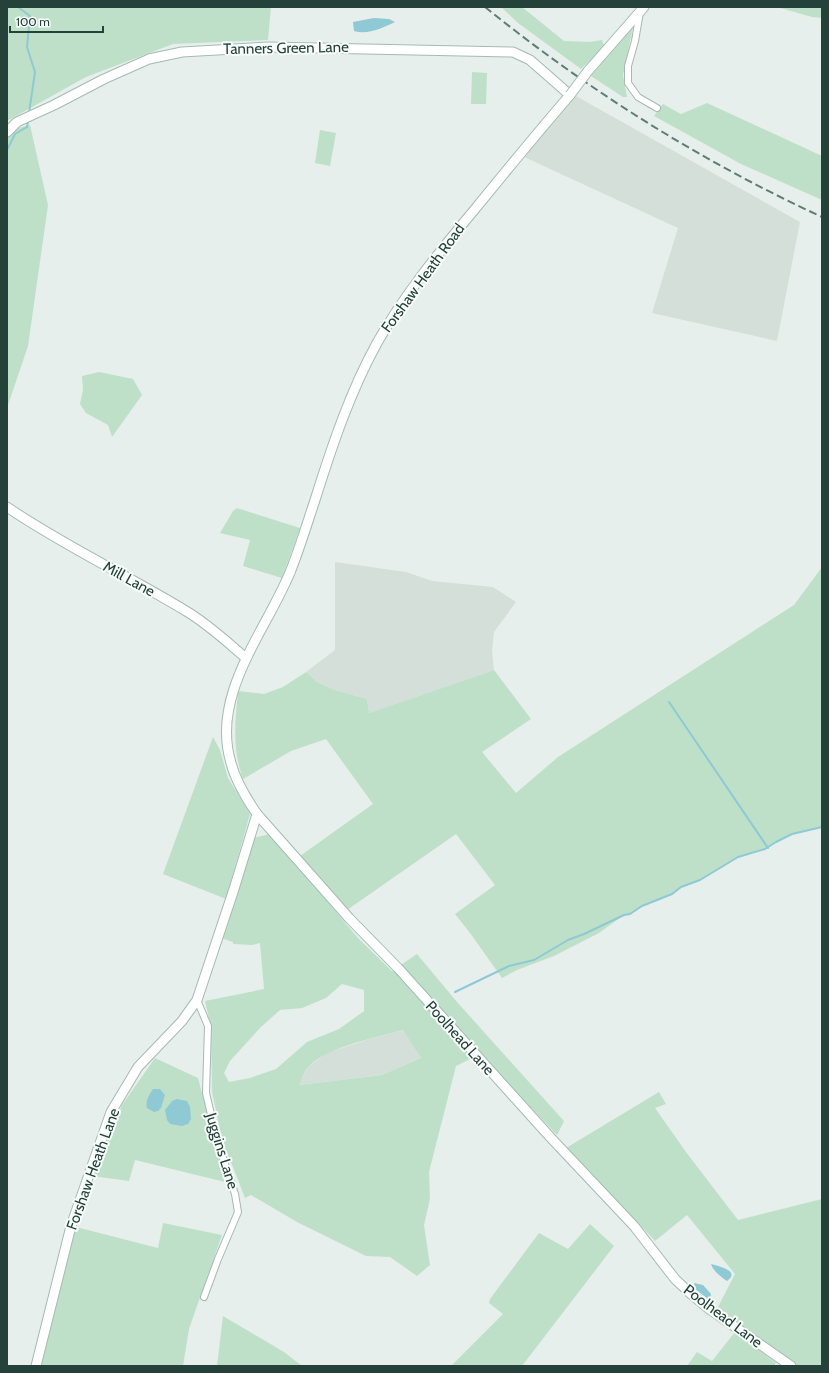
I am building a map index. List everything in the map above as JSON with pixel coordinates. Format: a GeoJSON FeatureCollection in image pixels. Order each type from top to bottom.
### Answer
{"type":"FeatureCollection","features":[{"type":"Feature","properties":{"kind":"street","name":"Forshaw Heath Road"},"geometry":{"type":"LineString","coordinates":[[246,658],[288,579],[299,551],[315,499],[347,407],[377,343],[402,303],[435,259],[588,71],[642,9]]}},
{"type":"Feature","properties":{"kind":"street"},"geometry":{"type":"LineString","coordinates":[[642,9],[628,66],[628,83],[638,97],[657,108]]}},
{"type":"Feature","properties":{"kind":"street","name":"Tanners Green Lane"},"geometry":{"type":"LineString","coordinates":[[7,132],[17,122],[104,78],[149,59],[182,52],[235,48],[359,48],[513,52],[530,60],[570,94]]}},
{"type":"Feature","properties":{"kind":"street","name":"Mill Lane"},"geometry":{"type":"LineString","coordinates":[[7,507],[44,532],[187,612],[219,635],[246,658]]}},
{"type":"Feature","properties":{"kind":"street","name":"Poolhead Lane"},"geometry":{"type":"LineString","coordinates":[[246,658],[237,679],[230,702],[226,737],[230,762],[238,782],[257,814],[349,918],[398,968],[541,1127],[634,1226],[675,1279],[708,1308],[791,1366]]}},
{"type":"Feature","properties":{"kind":"street","name":"Forshaw Heath Lane"},"geometry":{"type":"LineString","coordinates":[[36,1366],[71,1226],[111,1112],[138,1068],[182,1021],[197,1000],[257,814]]}},
{"type":"Feature","properties":{"kind":"street","name":"Juggins Lane"},"geometry":{"type":"LineString","coordinates":[[197,1000],[208,1026],[206,1093],[217,1140],[235,1194],[238,1212],[218,1258],[204,1297]]}},
{"type":"Feature","properties":{"kind":"shaded area"},"geometry":{"type":"Polygon","coordinates":[[[576,96],[800,222],[777,341],[652,313],[678,228],[522,156],[576,96]]]}},
{"type":"Feature","properties":{"kind":"shaded area"},"geometry":{"type":"Polygon","coordinates":[[[335,562],[406,572],[432,581],[493,587],[516,602],[494,632],[492,651],[494,670],[369,713],[367,699],[335,690],[317,682],[306,672],[335,650],[335,562]]]}},
{"type":"Feature","properties":{"kind":"shaded area"},"geometry":{"type":"Polygon","coordinates":[[[404,1030],[421,1058],[382,1075],[298,1085],[308,1067],[327,1053],[369,1039],[404,1030]]]}},
{"type":"Feature","properties":{"kind":"green space"},"geometry":{"type":"Polygon","coordinates":[[[7,7],[271,7],[268,40],[173,44],[86,77],[7,121],[7,7]]]}},
{"type":"Feature","properties":{"kind":"green space"},"geometry":{"type":"Polygon","coordinates":[[[501,7],[522,7],[564,41],[590,42],[602,40],[604,46],[581,69],[518,23],[501,7]]]}},
{"type":"Feature","properties":{"kind":"green space"},"geometry":{"type":"Polygon","coordinates":[[[777,7],[822,7],[822,18],[812,17],[777,7]]]}},
{"type":"Feature","properties":{"kind":"green space"},"geometry":{"type":"Polygon","coordinates":[[[633,27],[623,75],[627,97],[623,97],[591,76],[633,27]]]}},
{"type":"Feature","properties":{"kind":"green space"},"geometry":{"type":"Polygon","coordinates":[[[472,72],[487,73],[486,104],[471,104],[472,72]]]}},
{"type":"Feature","properties":{"kind":"green space"},"geometry":{"type":"Polygon","coordinates":[[[707,103],[822,156],[822,200],[741,164],[654,116],[663,104],[681,114],[707,103]]]}},
{"type":"Feature","properties":{"kind":"green space"},"geometry":{"type":"Polygon","coordinates":[[[30,125],[48,205],[28,346],[7,408],[7,138],[18,128],[30,125]]]}},
{"type":"Feature","properties":{"kind":"green space"},"geometry":{"type":"Polygon","coordinates":[[[320,130],[336,133],[330,166],[315,163],[320,130]]]}},
{"type":"Feature","properties":{"kind":"green space"},"geometry":{"type":"Polygon","coordinates":[[[99,372],[133,379],[142,395],[112,437],[108,425],[86,413],[80,404],[83,390],[82,376],[99,372]]]}},
{"type":"Feature","properties":{"kind":"green space"},"geometry":{"type":"Polygon","coordinates":[[[237,508],[300,528],[282,578],[243,566],[250,540],[220,533],[233,511],[237,508]]]}},
{"type":"Feature","properties":{"kind":"green space"},"geometry":{"type":"Polygon","coordinates":[[[822,567],[822,827],[788,835],[765,849],[738,857],[700,880],[681,887],[672,894],[642,906],[630,914],[624,915],[599,933],[554,956],[517,970],[502,978],[455,914],[495,885],[456,834],[347,910],[300,856],[373,804],[326,739],[291,751],[243,779],[237,757],[235,736],[238,691],[264,694],[283,687],[306,672],[317,682],[335,690],[367,699],[369,713],[494,670],[531,719],[482,752],[516,793],[558,757],[794,605],[822,567]]]}},
{"type":"Feature","properties":{"kind":"green space"},"geometry":{"type":"Polygon","coordinates":[[[213,737],[220,750],[228,778],[250,814],[226,899],[163,874],[213,737]]]}},
{"type":"Feature","properties":{"kind":"green space"},"geometry":{"type":"Polygon","coordinates":[[[270,834],[358,938],[392,971],[417,954],[457,1002],[564,1121],[557,1135],[480,1054],[456,1066],[429,1172],[430,1199],[424,1225],[430,1265],[417,1276],[390,1257],[366,1256],[297,1222],[251,1195],[245,1198],[222,1139],[212,1092],[211,1027],[205,1001],[264,989],[260,943],[252,945],[233,944],[233,942],[221,938],[253,838],[270,834]],[[342,984],[326,998],[302,1008],[280,1010],[260,1028],[230,1061],[224,1073],[229,1082],[250,1078],[276,1069],[307,1042],[339,1029],[364,1011],[364,990],[342,984]],[[403,1030],[353,1044],[329,1053],[309,1066],[299,1085],[382,1075],[421,1058],[403,1030]]]}},
{"type":"Feature","properties":{"kind":"green space"},"geometry":{"type":"Polygon","coordinates":[[[155,1058],[198,1078],[225,1182],[135,1160],[129,1181],[92,1176],[122,1105],[155,1058]]]}},
{"type":"Feature","properties":{"kind":"green space"},"geometry":{"type":"Polygon","coordinates":[[[659,1092],[666,1104],[655,1108],[686,1152],[738,1220],[822,1199],[822,1366],[798,1366],[717,1309],[735,1274],[687,1215],[655,1241],[566,1148],[659,1092]]]}},
{"type":"Feature","properties":{"kind":"green space"},"geometry":{"type":"Polygon","coordinates":[[[163,1223],[222,1235],[189,1329],[183,1366],[38,1366],[76,1227],[158,1248],[163,1223]]]}},
{"type":"Feature","properties":{"kind":"green space"},"geometry":{"type":"Polygon","coordinates":[[[590,1224],[614,1246],[522,1366],[451,1366],[503,1314],[489,1303],[490,1299],[539,1233],[568,1249],[590,1224]]]}},
{"type":"Feature","properties":{"kind":"green space"},"geometry":{"type":"Polygon","coordinates":[[[223,1316],[284,1352],[302,1366],[217,1366],[223,1316]]]}},
{"type":"Feature","properties":{"kind":"green space"},"geometry":{"type":"Polygon","coordinates":[[[735,1332],[776,1363],[774,1366],[687,1366],[697,1352],[712,1361],[735,1332]]]}},
{"type":"Feature","properties":{"kind":"water"},"geometry":{"type":"Polygon","coordinates":[[[374,18],[389,19],[395,22],[380,29],[364,32],[354,31],[353,22],[374,18]]]}},
{"type":"Feature","properties":{"kind":"water"},"geometry":{"type":"Polygon","coordinates":[[[153,1089],[160,1089],[165,1095],[161,1108],[154,1112],[147,1108],[148,1098],[153,1089]]]}},
{"type":"Feature","properties":{"kind":"water"},"geometry":{"type":"Polygon","coordinates":[[[177,1099],[187,1101],[190,1107],[191,1119],[188,1124],[182,1126],[170,1124],[167,1120],[165,1110],[172,1101],[177,1099]]]}},
{"type":"Feature","properties":{"kind":"water"},"geometry":{"type":"Polygon","coordinates":[[[711,1264],[727,1270],[732,1274],[731,1277],[727,1281],[715,1271],[711,1264]]]}},
{"type":"Feature","properties":{"kind":"water"},"geometry":{"type":"Polygon","coordinates":[[[694,1283],[703,1285],[711,1294],[710,1298],[708,1299],[695,1289],[694,1283]]]}},
{"type":"Feature","properties":{"kind":"waterway"},"geometry":{"type":"LineString","coordinates":[[18,7],[30,16],[27,47],[35,72],[29,113]]}},
{"type":"Feature","properties":{"kind":"waterway"},"geometry":{"type":"LineString","coordinates":[[7,150],[15,134],[27,127],[28,120]]}},
{"type":"Feature","properties":{"kind":"waterway"},"geometry":{"type":"LineString","coordinates":[[669,702],[768,848]]}},
{"type":"Feature","properties":{"kind":"waterway"},"geometry":{"type":"LineString","coordinates":[[455,992],[509,966],[534,960],[568,940],[624,915],[630,914],[642,906],[672,894],[681,887],[700,880],[738,857],[765,849],[792,834],[822,827]]}},
{"type":"Feature","properties":{"kind":"railway"},"geometry":{"type":"LineString","coordinates":[[485,7],[524,38],[605,96],[690,148],[733,172],[822,217]]}}]}
